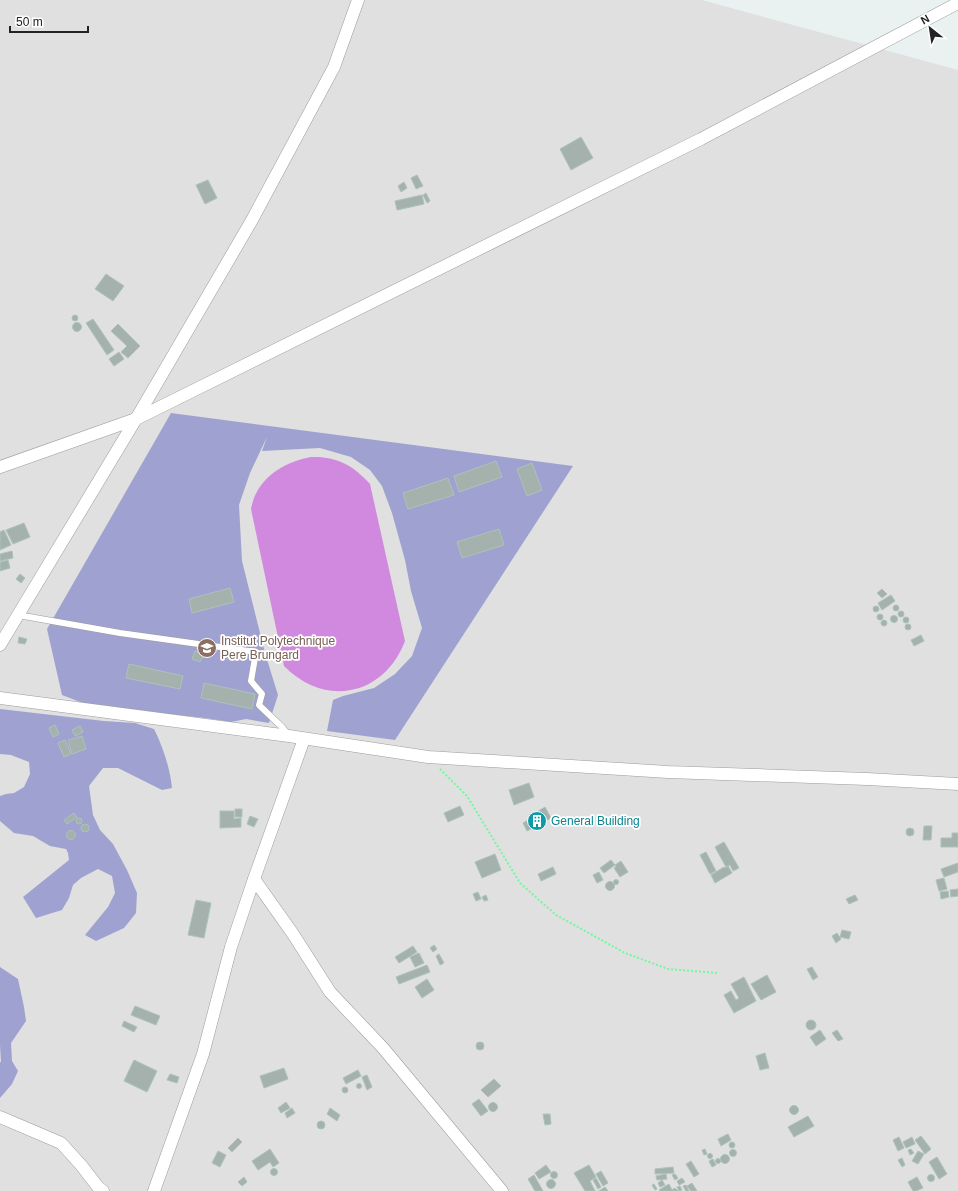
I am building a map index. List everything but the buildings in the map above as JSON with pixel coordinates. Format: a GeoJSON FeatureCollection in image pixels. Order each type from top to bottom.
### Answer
{"type":"FeatureCollection","features":[{"type":"Feature","properties":{"kind":"street"},"geometry":{"type":"LineString","coordinates":[[0,645],[136,419],[252,220],[334,67],[358,0]]}},
{"type":"Feature","properties":{"kind":"street"},"geometry":{"type":"LineString","coordinates":[[0,467],[136,419],[701,140],[958,3]]}},
{"type":"Feature","properties":{"kind":"street"},"geometry":{"type":"LineString","coordinates":[[0,698],[289,736],[428,757],[668,772],[867,779],[958,784]]}},
{"type":"Feature","properties":{"kind":"street"},"geometry":{"type":"LineString","coordinates":[[154,1191],[203,1054],[231,946],[304,739]]}},
{"type":"Feature","properties":{"kind":"street"},"geometry":{"type":"LineString","coordinates":[[254,879],[293,934],[330,992],[383,1048],[502,1191]]}},
{"type":"Feature","properties":{"kind":"street"},"geometry":{"type":"LineString","coordinates":[[0,1118],[62,1143],[98,1187],[103,1191]]}},
{"type":"Feature","properties":{"kind":"lane"},"geometry":{"type":"LineString","coordinates":[[18,615],[120,633],[256,652],[251,681],[262,694],[259,705],[283,728],[289,736]]}},
{"type":"Feature","properties":{"kind":"path"},"geometry":{"type":"LineString","coordinates":[[428,757],[467,796],[520,883],[556,915],[625,954],[668,969],[717,973]]}},
{"type":"Feature","properties":{"kind":"shaded area"},"geometry":{"type":"Polygon","coordinates":[[[0,0],[702,0],[958,70],[958,1191],[0,1191],[0,0]]]}},
{"type":"Feature","properties":{"kind":"shaded area"},"geometry":{"type":"Polygon","coordinates":[[[171,413],[573,466],[395,740],[327,731],[333,700],[374,688],[395,674],[412,656],[422,628],[411,591],[405,560],[392,513],[382,486],[370,470],[351,457],[320,448],[262,451],[267,437],[250,473],[239,505],[242,561],[265,653],[278,695],[269,723],[246,719],[231,722],[83,703],[62,695],[47,629],[171,413]]]}},
{"type":"Feature","properties":{"kind":"shaded area"},"geometry":{"type":"Polygon","coordinates":[[[311,457],[328,458],[344,463],[364,477],[370,484],[405,641],[395,660],[383,674],[368,684],[352,690],[335,691],[317,688],[300,679],[284,666],[251,509],[254,498],[259,489],[272,474],[291,463],[311,457]]]}},
{"type":"Feature","properties":{"kind":"shaded area"},"geometry":{"type":"Polygon","coordinates":[[[0,709],[104,721],[135,723],[154,729],[166,758],[172,788],[162,790],[118,768],[103,768],[89,786],[93,815],[100,830],[113,844],[137,893],[136,913],[124,928],[96,941],[85,935],[108,907],[115,893],[112,876],[98,869],[81,878],[73,885],[69,898],[62,910],[36,918],[23,897],[69,860],[66,849],[50,846],[33,836],[14,833],[0,821],[0,796],[14,793],[24,787],[30,774],[29,762],[11,755],[0,754],[0,709]]]}},
{"type":"Feature","properties":{"kind":"shaded area"},"geometry":{"type":"Polygon","coordinates":[[[0,967],[18,979],[26,1021],[11,1043],[12,1061],[18,1071],[12,1084],[0,1098],[1,1062],[0,967]]]}},
{"type":"Feature","properties":{"kind":"place","name":"Institut Polytechnique Pere Brungard"},"geometry":{"type":"Point","coordinates":[207,648]}},
{"type":"Feature","properties":{"kind":"place","name":"General Building"},"geometry":{"type":"Point","coordinates":[537,821]}}]}
